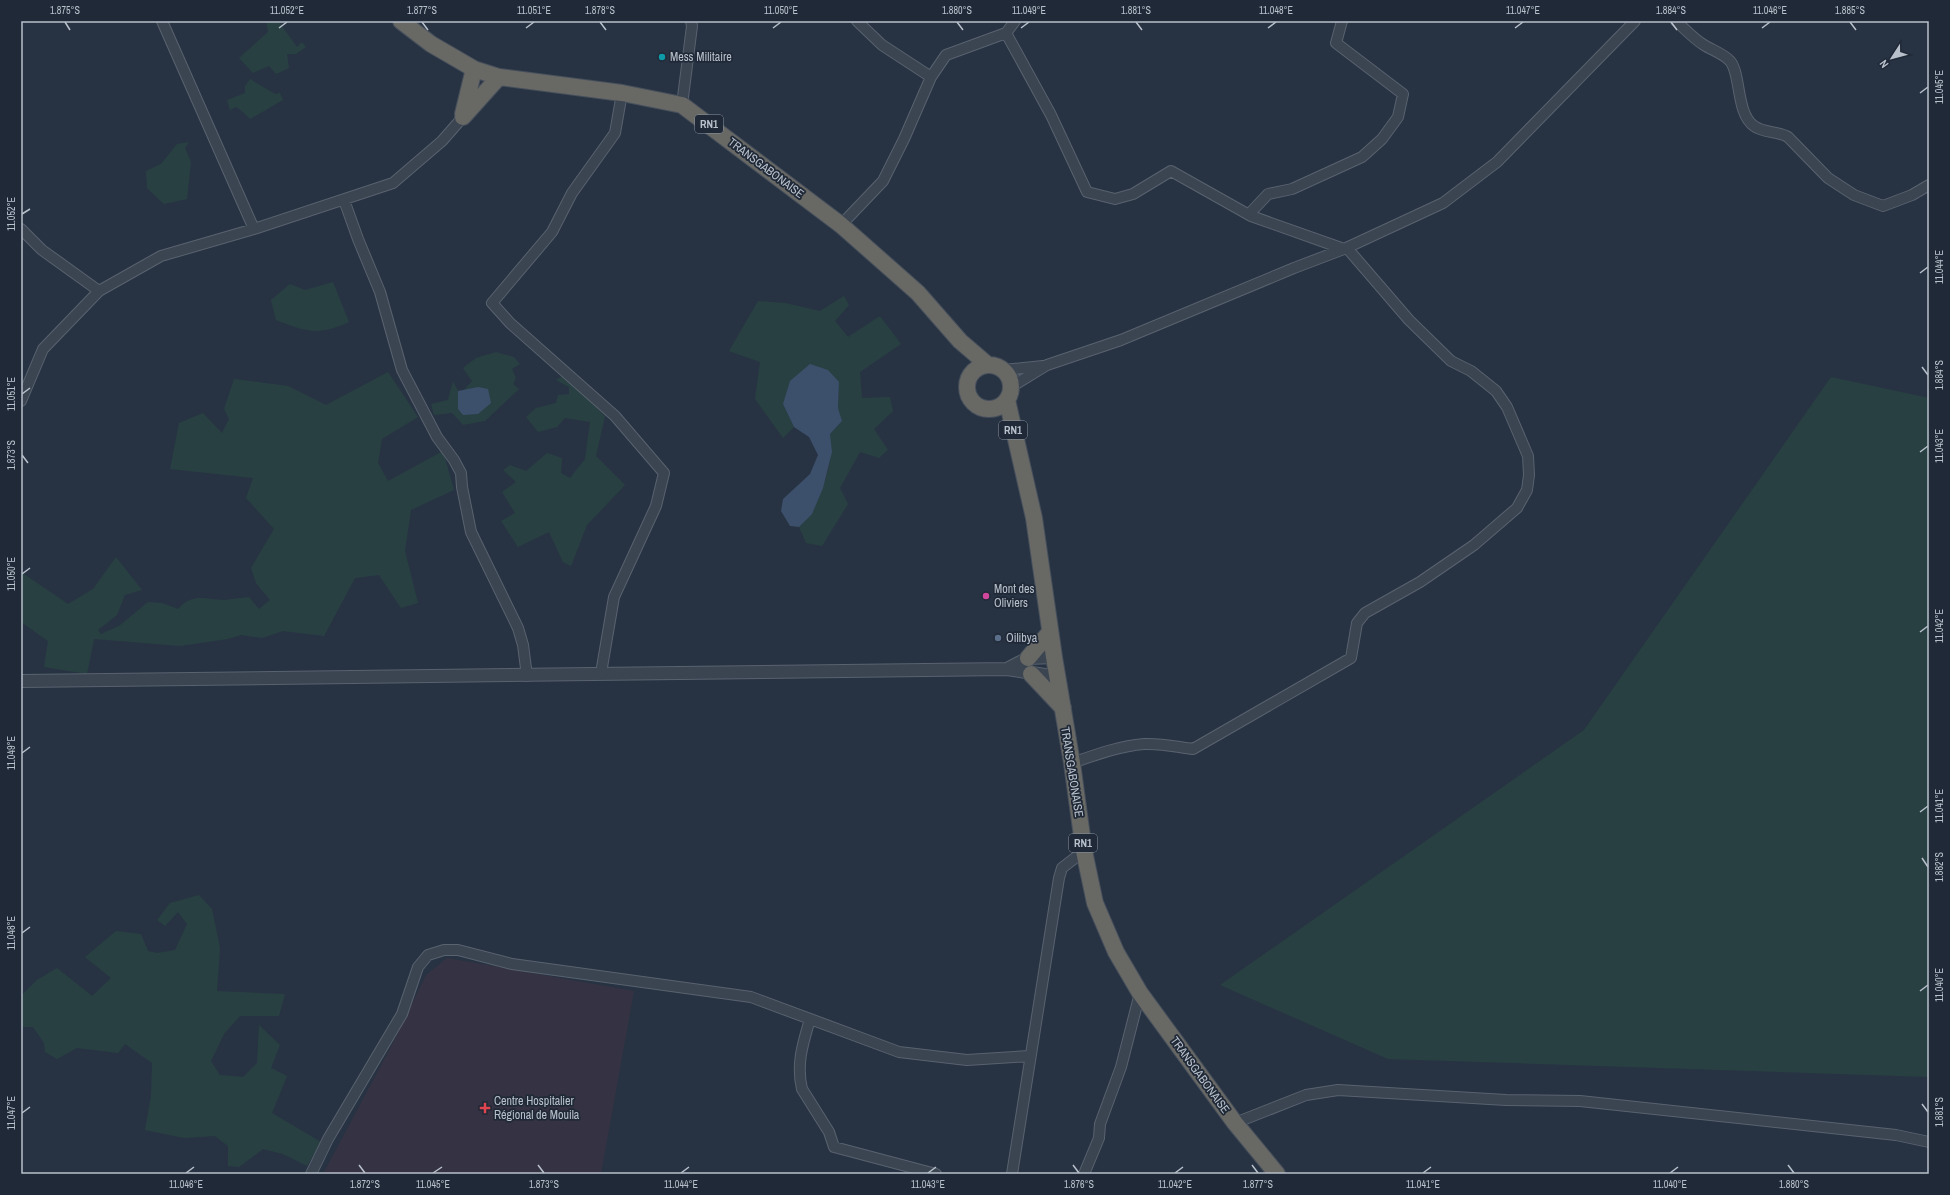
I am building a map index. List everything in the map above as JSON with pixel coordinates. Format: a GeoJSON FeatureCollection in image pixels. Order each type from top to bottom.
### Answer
{"type":"FeatureCollection","features":[{"type":"Feature","properties":{"kind":"highway","name":"TRANSGABONAISE"},"geometry":{"type":"LineString","coordinates":[[401,21],[431,44],[474,69],[499,77],[622,93],[682,105],[841,225],[918,293],[960,341],[988,365]]}},
{"type":"Feature","properties":{"kind":"highway"},"geometry":{"type":"LineString","coordinates":[[463,117],[474,69]]}},
{"type":"Feature","properties":{"kind":"highway"},"geometry":{"type":"LineString","coordinates":[[463,117],[499,77]]}},
{"type":"Feature","properties":{"kind":"highway","name":"TRANSGABONAISE"},"geometry":{"type":"LineString","coordinates":[[960,341],[972,373]]}},
{"type":"Feature","properties":{"kind":"highway"},"geometry":{"type":"LineString","coordinates":[[988,365],[996,366],[1003,370],[1007,375],[1009,394],[996,408],[990,409],[980,407],[972,401],[967,392],[967,382],[972,373],[982,366],[988,365]]}},
{"type":"Feature","properties":{"kind":"highway","name":"TRANSGABONAISE"},"geometry":{"type":"LineString","coordinates":[[1009,394],[1019,459],[1034,518],[1084,850],[1095,903],[1116,952],[1140,993],[1235,1123],[1277,1174]]}},
{"type":"Feature","properties":{"kind":"highway","name":"TRANSGABONAISE"},"geometry":{"type":"LineString","coordinates":[[990,409],[1002,426],[1019,459]]}},
{"type":"Feature","properties":{"kind":"highway"},"geometry":{"type":"LineString","coordinates":[[1028,658],[1050,632]]}},
{"type":"Feature","properties":{"kind":"highway"},"geometry":{"type":"LineString","coordinates":[[1031,674],[1062,708]]}},
{"type":"Feature","properties":{"kind":"street"},"geometry":{"type":"LineString","coordinates":[[162,21],[254,229]]}},
{"type":"Feature","properties":{"kind":"street"},"geometry":{"type":"LineString","coordinates":[[682,105],[692,26],[691,21]]}},
{"type":"Feature","properties":{"kind":"street"},"geometry":{"type":"LineString","coordinates":[[857,21],[882,45],[931,78]]}},
{"type":"Feature","properties":{"kind":"street"},"geometry":{"type":"LineString","coordinates":[[841,225],[883,182],[931,78],[946,55],[1006,33],[1015,21]]}},
{"type":"Feature","properties":{"kind":"street"},"geometry":{"type":"LineString","coordinates":[[1251,216],[1252,211],[1268,194],[1292,189],[1362,157],[1382,139],[1398,117],[1403,94],[1336,43],[1342,21]]}},
{"type":"Feature","properties":{"kind":"street"},"geometry":{"type":"LineString","coordinates":[[1003,370],[1047,365],[1121,340],[1294,268],[1345,249],[1444,203],[1497,162],[1635,21]]}},
{"type":"Feature","properties":{"kind":"street"},"geometry":{"type":"LineString","coordinates":[[1676,21],[1702,44],[1730,60],[1733,66],[1738,93],[1749,123],[1756,128],[1781,133],[1788,137],[1828,178],[1846,191],[1883,206],[1912,195],[1929,185]]}},
{"type":"Feature","properties":{"kind":"street"},"geometry":{"type":"LineString","coordinates":[[1006,33],[1051,116],[1087,192],[1115,199],[1133,194],[1171,171],[1251,216],[1345,249],[1409,320],[1451,360],[1471,371],[1496,392],[1507,407],[1528,456],[1529,475],[1527,490],[1517,508],[1468,549],[1420,582],[1365,613],[1357,623],[1351,658],[1193,749],[1169,745],[1144,744],[1106,751],[1072,763]]}},
{"type":"Feature","properties":{"kind":"street"},"geometry":{"type":"LineString","coordinates":[[601,673],[614,597],[656,506],[664,473],[615,416],[510,323],[492,303],[552,232],[572,193],[615,133],[622,93]]}},
{"type":"Feature","properties":{"kind":"street"},"geometry":{"type":"LineString","coordinates":[[21,401],[43,349],[99,291],[161,256],[254,229],[393,184],[442,141],[463,117]]}},
{"type":"Feature","properties":{"kind":"street"},"geometry":{"type":"LineString","coordinates":[[344,200],[380,292],[402,370],[437,437],[454,460],[461,473],[462,487],[471,532],[518,628],[523,645],[527,676]]}},
{"type":"Feature","properties":{"kind":"street"},"geometry":{"type":"LineString","coordinates":[[21,229],[42,250],[99,291]]}},
{"type":"Feature","properties":{"kind":"street"},"geometry":{"type":"LineString","coordinates":[[1009,394],[1047,365]]}},
{"type":"Feature","properties":{"kind":"street"},"geometry":{"type":"LineString","coordinates":[[1007,669],[1028,658],[1054,657]]}},
{"type":"Feature","properties":{"kind":"street"},"geometry":{"type":"LineString","coordinates":[[21,681],[1007,669],[1057,677]]}},
{"type":"Feature","properties":{"kind":"street"},"geometry":{"type":"LineString","coordinates":[[1012,1174],[1029,1056],[1059,878],[1062,868],[1084,850]]}},
{"type":"Feature","properties":{"kind":"street"},"geometry":{"type":"LineString","coordinates":[[311,1174],[328,1139],[402,1014],[418,967],[428,955],[444,950],[458,950],[520,965],[751,997],[899,1052],[967,1060],[1029,1056]]}},
{"type":"Feature","properties":{"kind":"street"},"geometry":{"type":"LineString","coordinates":[[1086,1172],[1099,1138],[1100,1124],[1122,1067],[1140,993]]}},
{"type":"Feature","properties":{"kind":"street"},"geometry":{"type":"LineString","coordinates":[[810,1020],[800,1054],[800,1082],[802,1089],[829,1132],[834,1148],[936,1174]]}},
{"type":"Feature","properties":{"kind":"street"},"geometry":{"type":"LineString","coordinates":[[1235,1123],[1306,1095],[1338,1090],[1506,1100],[1580,1101],[1896,1135],[1929,1142]]}},
{"type":"Feature","properties":{"kind":"shaded area","name":"Centre Hospitalier Régional de Mouila"},"geometry":{"type":"Polygon","coordinates":[[[447,958],[634,991],[601,1174],[323,1174],[393,1043],[426,975],[447,958]]]}},
{"type":"Feature","properties":{"kind":"green space"},"geometry":{"type":"Polygon","coordinates":[[[266,21],[279,22],[297,47],[302,42],[306,47],[296,54],[287,54],[289,68],[276,74],[269,66],[253,73],[239,58],[268,32],[266,21]]]}},
{"type":"Feature","properties":{"kind":"green space"},"geometry":{"type":"Polygon","coordinates":[[[250,79],[275,94],[280,93],[283,100],[250,119],[236,107],[230,110],[227,100],[245,93],[245,86],[250,79]]]}},
{"type":"Feature","properties":{"kind":"green space"},"geometry":{"type":"Polygon","coordinates":[[[189,142],[185,148],[191,162],[187,199],[164,204],[147,188],[146,171],[161,164],[177,144],[189,142]]]}},
{"type":"Feature","properties":{"kind":"green space"},"geometry":{"type":"Polygon","coordinates":[[[333,282],[349,322],[329,329],[312,331],[276,320],[271,300],[290,284],[305,290],[333,282]]]}},
{"type":"Feature","properties":{"kind":"green space"},"geometry":{"type":"Polygon","coordinates":[[[844,296],[849,305],[835,321],[848,337],[880,316],[901,344],[860,372],[862,398],[890,397],[893,411],[874,429],[888,450],[879,458],[860,452],[840,488],[848,504],[822,546],[806,543],[799,527],[811,513],[821,493],[828,472],[831,448],[830,434],[842,421],[838,409],[839,382],[783,404],[794,427],[783,438],[755,399],[760,362],[729,351],[758,301],[785,303],[820,311],[844,296]]]}},
{"type":"Feature","properties":{"kind":"green space"},"geometry":{"type":"Polygon","coordinates":[[[496,352],[514,357],[520,364],[512,369],[516,378],[513,384],[519,389],[485,421],[463,425],[452,413],[434,415],[431,404],[448,400],[453,381],[458,391],[458,409],[478,387],[464,390],[472,381],[463,368],[476,358],[496,352]]]}},
{"type":"Feature","properties":{"kind":"green space"},"geometry":{"type":"Polygon","coordinates":[[[388,372],[418,417],[382,439],[378,463],[388,481],[443,451],[454,490],[411,510],[405,551],[418,603],[401,608],[379,575],[355,578],[324,636],[283,631],[262,638],[241,635],[228,639],[180,646],[94,639],[87,674],[44,667],[48,641],[21,622],[21,572],[68,604],[93,589],[116,557],[142,590],[125,595],[117,615],[98,630],[101,634],[119,626],[148,602],[162,603],[178,609],[189,600],[194,599],[224,600],[249,597],[259,609],[270,600],[256,583],[251,568],[274,529],[246,498],[253,478],[170,469],[179,423],[203,413],[222,433],[229,419],[224,409],[234,379],[288,386],[326,405],[388,372]]]}},
{"type":"Feature","properties":{"kind":"green space"},"geometry":{"type":"Polygon","coordinates":[[[564,375],[605,416],[596,456],[625,485],[587,525],[571,566],[563,562],[549,532],[518,547],[501,521],[515,513],[502,492],[516,482],[503,470],[510,465],[526,471],[547,453],[562,458],[561,473],[570,478],[585,459],[590,422],[565,418],[557,427],[538,432],[526,417],[536,408],[556,403],[558,395],[569,394],[569,387],[556,380],[564,375]]]}},
{"type":"Feature","properties":{"kind":"green space"},"geometry":{"type":"Polygon","coordinates":[[[1831,377],[1929,398],[1929,1077],[1388,1059],[1220,985],[1584,730],[1831,377]]]}},
{"type":"Feature","properties":{"kind":"green space"},"geometry":{"type":"Polygon","coordinates":[[[199,895],[212,909],[220,948],[217,991],[285,994],[279,1016],[240,1016],[224,1034],[211,1061],[220,1075],[243,1077],[257,1063],[259,1025],[280,1045],[271,1068],[287,1076],[272,1113],[321,1142],[307,1166],[283,1154],[263,1149],[239,1167],[228,1166],[228,1146],[215,1136],[184,1138],[145,1130],[151,1096],[152,1063],[125,1044],[118,1053],[77,1048],[57,1059],[45,1052],[44,1043],[33,1027],[21,1027],[21,996],[37,980],[57,968],[92,996],[111,978],[85,957],[116,931],[141,934],[148,951],[157,953],[175,950],[187,924],[178,912],[165,926],[157,920],[170,903],[199,895]]]}},
{"type":"Feature","properties":{"kind":"water"},"geometry":{"type":"Polygon","coordinates":[[[810,364],[828,370],[839,382],[838,408],[842,421],[830,434],[832,452],[823,488],[812,514],[799,527],[790,526],[781,511],[783,499],[810,474],[818,455],[809,437],[794,427],[783,404],[790,381],[810,364]]]}},
{"type":"Feature","properties":{"kind":"water"},"geometry":{"type":"Polygon","coordinates":[[[478,387],[488,389],[491,403],[478,414],[463,415],[458,409],[458,391],[478,387]]]}},
{"type":"Feature","properties":{"kind":"place","name":"Mess Militaire"},"geometry":{"type":"Point","coordinates":[662,57]}},
{"type":"Feature","properties":{"kind":"place","name":"Mont des Oliviers"},"geometry":{"type":"Point","coordinates":[986,596]}},
{"type":"Feature","properties":{"kind":"place","name":"Oilibya"},"geometry":{"type":"Point","coordinates":[998,638]}},
{"type":"Feature","properties":{"kind":"place","name":"Centre Hospitalier Régional de Mouila"},"geometry":{"type":"Point","coordinates":[485,1108]}}]}
